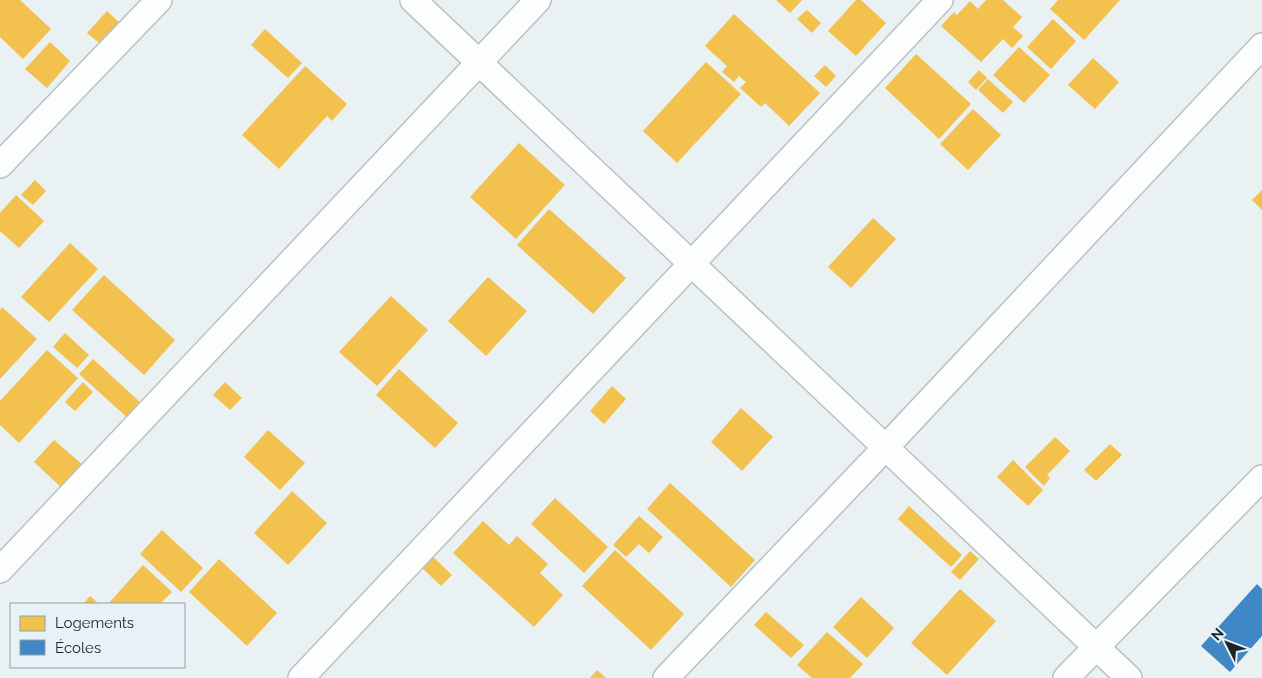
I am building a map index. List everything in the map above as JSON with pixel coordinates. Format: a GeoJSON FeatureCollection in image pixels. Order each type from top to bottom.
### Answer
{"type":"FeatureCollection","features":[{"type":"Feature","properties":{"kind":"street"},"geometry":{"type":"LineString","coordinates":[[0,166],[159,0]]}},
{"type":"Feature","properties":{"kind":"street"},"geometry":{"type":"LineString","coordinates":[[413,0],[1129,678]]}},
{"type":"Feature","properties":{"kind":"street"},"geometry":{"type":"LineString","coordinates":[[0,570],[538,0]]}},
{"type":"Feature","properties":{"kind":"street"},"geometry":{"type":"LineString","coordinates":[[301,678],[940,0]]}},
{"type":"Feature","properties":{"kind":"street"},"geometry":{"type":"LineString","coordinates":[[666,678],[886,448],[1262,46]]}},
{"type":"Feature","properties":{"kind":"street"},"geometry":{"type":"LineString","coordinates":[[1066,678],[1262,478]]}},
{"type":"Feature","properties":{"kind":"building: Logements"},"geometry":{"type":"Polygon","coordinates":[[[0,0],[20,0],[51,29],[23,59],[0,37],[0,0]]]}},
{"type":"Feature","properties":{"kind":"building: Logements"},"geometry":{"type":"Polygon","coordinates":[[[776,0],[802,0],[790,13],[776,0]]]}},
{"type":"Feature","properties":{"kind":"building: Logements"},"geometry":{"type":"Polygon","coordinates":[[[856,0],[861,0],[886,23],[856,56],[828,31],[856,0]]]}},
{"type":"Feature","properties":{"kind":"building: Logements"},"geometry":{"type":"Polygon","coordinates":[[[986,0],[1003,0],[1022,17],[1013,27],[1023,36],[1012,48],[1003,39],[981,62],[941,26],[954,12],[957,15],[970,1],[978,9],[986,0]]]}},
{"type":"Feature","properties":{"kind":"building: Logements"},"geometry":{"type":"Polygon","coordinates":[[[1058,0],[1120,0],[1084,40],[1050,9],[1058,0]]]}},
{"type":"Feature","properties":{"kind":"building: Logements"},"geometry":{"type":"Polygon","coordinates":[[[807,10],[821,23],[812,33],[797,19],[807,10]]]}},
{"type":"Feature","properties":{"kind":"building: Logements"},"geometry":{"type":"Polygon","coordinates":[[[107,11],[122,25],[103,46],[87,33],[107,11]]]}},
{"type":"Feature","properties":{"kind":"building: Logements"},"geometry":{"type":"Polygon","coordinates":[[[734,14],[820,93],[789,126],[765,103],[761,107],[740,88],[746,82],[739,76],[734,82],[722,72],[727,66],[705,46],[734,14]]]}},
{"type":"Feature","properties":{"kind":"building: Logements"},"geometry":{"type":"Polygon","coordinates":[[[1053,19],[1076,41],[1051,69],[1027,47],[1053,19]]]}},
{"type":"Feature","properties":{"kind":"building: Logements"},"geometry":{"type":"Polygon","coordinates":[[[265,29],[302,63],[288,78],[251,45],[265,29]]]}},
{"type":"Feature","properties":{"kind":"building: Logements"},"geometry":{"type":"Polygon","coordinates":[[[50,42],[70,61],[47,88],[25,69],[50,42]]]}},
{"type":"Feature","properties":{"kind":"building: Logements"},"geometry":{"type":"Polygon","coordinates":[[[1019,47],[1050,75],[1024,103],[993,75],[1019,47]]]}},
{"type":"Feature","properties":{"kind":"building: Logements"},"geometry":{"type":"Polygon","coordinates":[[[916,54],[971,104],[939,139],[885,88],[916,54]]]}},
{"type":"Feature","properties":{"kind":"building: Logements"},"geometry":{"type":"Polygon","coordinates":[[[1093,58],[1119,82],[1095,109],[1068,85],[1093,58]]]}},
{"type":"Feature","properties":{"kind":"building: Logements"},"geometry":{"type":"Polygon","coordinates":[[[706,62],[741,94],[677,163],[643,131],[706,62]]]}},
{"type":"Feature","properties":{"kind":"building: Logements"},"geometry":{"type":"Polygon","coordinates":[[[825,65],[836,76],[826,87],[814,76],[825,65]]]}},
{"type":"Feature","properties":{"kind":"building: Logements"},"geometry":{"type":"Polygon","coordinates":[[[305,66],[347,104],[332,121],[327,116],[279,169],[242,135],[305,66]]]}},
{"type":"Feature","properties":{"kind":"building: Logements"},"geometry":{"type":"Polygon","coordinates":[[[979,70],[987,78],[976,90],[968,82],[979,70]]]}},
{"type":"Feature","properties":{"kind":"building: Logements"},"geometry":{"type":"Polygon","coordinates":[[[988,79],[1013,102],[1003,113],[978,90],[988,79]]]}},
{"type":"Feature","properties":{"kind":"building: Logements"},"geometry":{"type":"Polygon","coordinates":[[[973,109],[1001,135],[968,170],[940,144],[973,109]]]}},
{"type":"Feature","properties":{"kind":"building: Logements"},"geometry":{"type":"Polygon","coordinates":[[[519,143],[565,185],[516,239],[470,197],[519,143]]]}},
{"type":"Feature","properties":{"kind":"building: Logements"},"geometry":{"type":"Polygon","coordinates":[[[35,180],[46,191],[33,205],[21,195],[35,180]]]}},
{"type":"Feature","properties":{"kind":"building: Logements"},"geometry":{"type":"Polygon","coordinates":[[[1262,190],[1262,210],[1252,200],[1262,190]]]}},
{"type":"Feature","properties":{"kind":"building: Logements"},"geometry":{"type":"Polygon","coordinates":[[[16,195],[44,221],[19,248],[0,231],[0,213],[16,195]]]}},
{"type":"Feature","properties":{"kind":"building: Logements"},"geometry":{"type":"Polygon","coordinates":[[[549,209],[626,278],[593,314],[517,245],[549,209]]]}},
{"type":"Feature","properties":{"kind":"building: Logements"},"geometry":{"type":"Polygon","coordinates":[[[873,218],[896,239],[851,288],[828,267],[873,218]]]}},
{"type":"Feature","properties":{"kind":"building: Logements"},"geometry":{"type":"Polygon","coordinates":[[[70,243],[98,269],[49,322],[21,297],[70,243]]]}},
{"type":"Feature","properties":{"kind":"building: Logements"},"geometry":{"type":"Polygon","coordinates":[[[104,275],[175,340],[144,375],[72,310],[104,275]]]}},
{"type":"Feature","properties":{"kind":"building: Logements"},"geometry":{"type":"Polygon","coordinates":[[[488,277],[527,311],[486,356],[448,321],[488,277]]]}},
{"type":"Feature","properties":{"kind":"building: Logements"},"geometry":{"type":"Polygon","coordinates":[[[391,296],[428,330],[377,386],[339,352],[391,296]]]}},
{"type":"Feature","properties":{"kind":"building: Logements"},"geometry":{"type":"Polygon","coordinates":[[[2,307],[37,339],[0,379],[0,310],[2,307]]]}},
{"type":"Feature","properties":{"kind":"building: Logements"},"geometry":{"type":"Polygon","coordinates":[[[65,333],[89,355],[77,368],[53,347],[65,333]]]}},
{"type":"Feature","properties":{"kind":"building: Logements"},"geometry":{"type":"Polygon","coordinates":[[[47,350],[78,378],[19,443],[0,425],[0,401],[47,350]]]}},
{"type":"Feature","properties":{"kind":"building: Logements"},"geometry":{"type":"Polygon","coordinates":[[[93,359],[143,405],[130,420],[79,374],[93,359]]]}},
{"type":"Feature","properties":{"kind":"building: Logements"},"geometry":{"type":"Polygon","coordinates":[[[399,369],[458,423],[435,448],[376,395],[399,369]]]}},
{"type":"Feature","properties":{"kind":"building: Logements"},"geometry":{"type":"Polygon","coordinates":[[[83,382],[93,392],[75,411],[65,402],[83,382]]]}},
{"type":"Feature","properties":{"kind":"building: Logements"},"geometry":{"type":"Polygon","coordinates":[[[225,382],[242,398],[230,410],[213,395],[225,382]]]}},
{"type":"Feature","properties":{"kind":"building: Logements"},"geometry":{"type":"Polygon","coordinates":[[[612,386],[626,399],[604,424],[590,411],[612,386]]]}},
{"type":"Feature","properties":{"kind":"building: Logements"},"geometry":{"type":"Polygon","coordinates":[[[741,408],[773,437],[742,471],[711,442],[741,408]]]}},
{"type":"Feature","properties":{"kind":"building: Logements"},"geometry":{"type":"Polygon","coordinates":[[[268,430],[305,463],[280,490],[244,457],[268,430]]]}},
{"type":"Feature","properties":{"kind":"building: Logements"},"geometry":{"type":"Polygon","coordinates":[[[1055,437],[1070,451],[1047,475],[1050,478],[1044,486],[1025,467],[1055,437]]]}},
{"type":"Feature","properties":{"kind":"building: Logements"},"geometry":{"type":"Polygon","coordinates":[[[54,440],[84,466],[63,489],[34,462],[54,440]]]}},
{"type":"Feature","properties":{"kind":"building: Logements"},"geometry":{"type":"Polygon","coordinates":[[[1110,444],[1122,455],[1096,481],[1084,470],[1110,444]]]}},
{"type":"Feature","properties":{"kind":"building: Logements"},"geometry":{"type":"Polygon","coordinates":[[[1013,460],[1043,490],[1028,506],[997,477],[1013,460]]]}},
{"type":"Feature","properties":{"kind":"building: Logements"},"geometry":{"type":"Polygon","coordinates":[[[670,483],[755,560],[731,587],[647,509],[670,483]]]}},
{"type":"Feature","properties":{"kind":"building: Logements"},"geometry":{"type":"Polygon","coordinates":[[[292,491],[327,523],[288,565],[254,533],[292,491]]]}},
{"type":"Feature","properties":{"kind":"building: Logements"},"geometry":{"type":"Polygon","coordinates":[[[555,498],[608,547],[584,573],[531,524],[555,498]]]}},
{"type":"Feature","properties":{"kind":"building: Logements"},"geometry":{"type":"Polygon","coordinates":[[[909,506],[962,555],[951,567],[898,519],[909,506]]]}},
{"type":"Feature","properties":{"kind":"building: Logements"},"geometry":{"type":"Polygon","coordinates":[[[639,516],[663,537],[649,553],[639,544],[626,557],[613,545],[639,516]]]}},
{"type":"Feature","properties":{"kind":"building: Logements"},"geometry":{"type":"Polygon","coordinates":[[[483,521],[509,545],[517,536],[548,564],[540,573],[563,595],[534,627],[453,553],[483,521]]]}},
{"type":"Feature","properties":{"kind":"building: Logements"},"geometry":{"type":"Polygon","coordinates":[[[162,530],[203,568],[181,592],[140,554],[162,530]]]}},
{"type":"Feature","properties":{"kind":"building: Logements"},"geometry":{"type":"Polygon","coordinates":[[[615,550],[684,614],[651,650],[582,586],[615,550]]]}},
{"type":"Feature","properties":{"kind":"building: Logements"},"geometry":{"type":"Polygon","coordinates":[[[970,551],[979,559],[960,580],[951,572],[970,551]]]}},
{"type":"Feature","properties":{"kind":"building: Logements"},"geometry":{"type":"Polygon","coordinates":[[[430,554],[452,575],[441,586],[419,565],[430,554]]]}},
{"type":"Feature","properties":{"kind":"building: Logements"},"geometry":{"type":"Polygon","coordinates":[[[219,559],[277,613],[247,646],[189,592],[219,559]]]}},
{"type":"Feature","properties":{"kind":"building: Logements"},"geometry":{"type":"Polygon","coordinates":[[[143,565],[172,592],[161,603],[109,603],[143,565]]]}},
{"type":"Feature","properties":{"kind":"building: Logements"},"geometry":{"type":"Polygon","coordinates":[[[960,589],[996,621],[947,675],[911,643],[960,589]]]}},
{"type":"Feature","properties":{"kind":"building: Logements"},"geometry":{"type":"Polygon","coordinates":[[[90,596],[98,603],[84,603],[90,596]]]}},
{"type":"Feature","properties":{"kind":"building: Logements"},"geometry":{"type":"Polygon","coordinates":[[[861,597],[894,628],[867,658],[833,627],[861,597]]]}},
{"type":"Feature","properties":{"kind":"building: Logements"},"geometry":{"type":"Polygon","coordinates":[[[766,612],[804,645],[791,658],[754,625],[766,612]]]}},
{"type":"Feature","properties":{"kind":"building: Logements"},"geometry":{"type":"Polygon","coordinates":[[[827,632],[863,664],[850,678],[812,678],[797,665],[827,632]]]}},
{"type":"Feature","properties":{"kind":"building: Logements"},"geometry":{"type":"Polygon","coordinates":[[[597,670],[606,678],[590,678],[597,670]]]}},
{"type":"Feature","properties":{"kind":"building: Écoles"},"geometry":{"type":"Polygon","coordinates":[[[1257,584],[1262,589],[1262,636],[1230,672],[1201,646],[1257,584]]]}}]}
